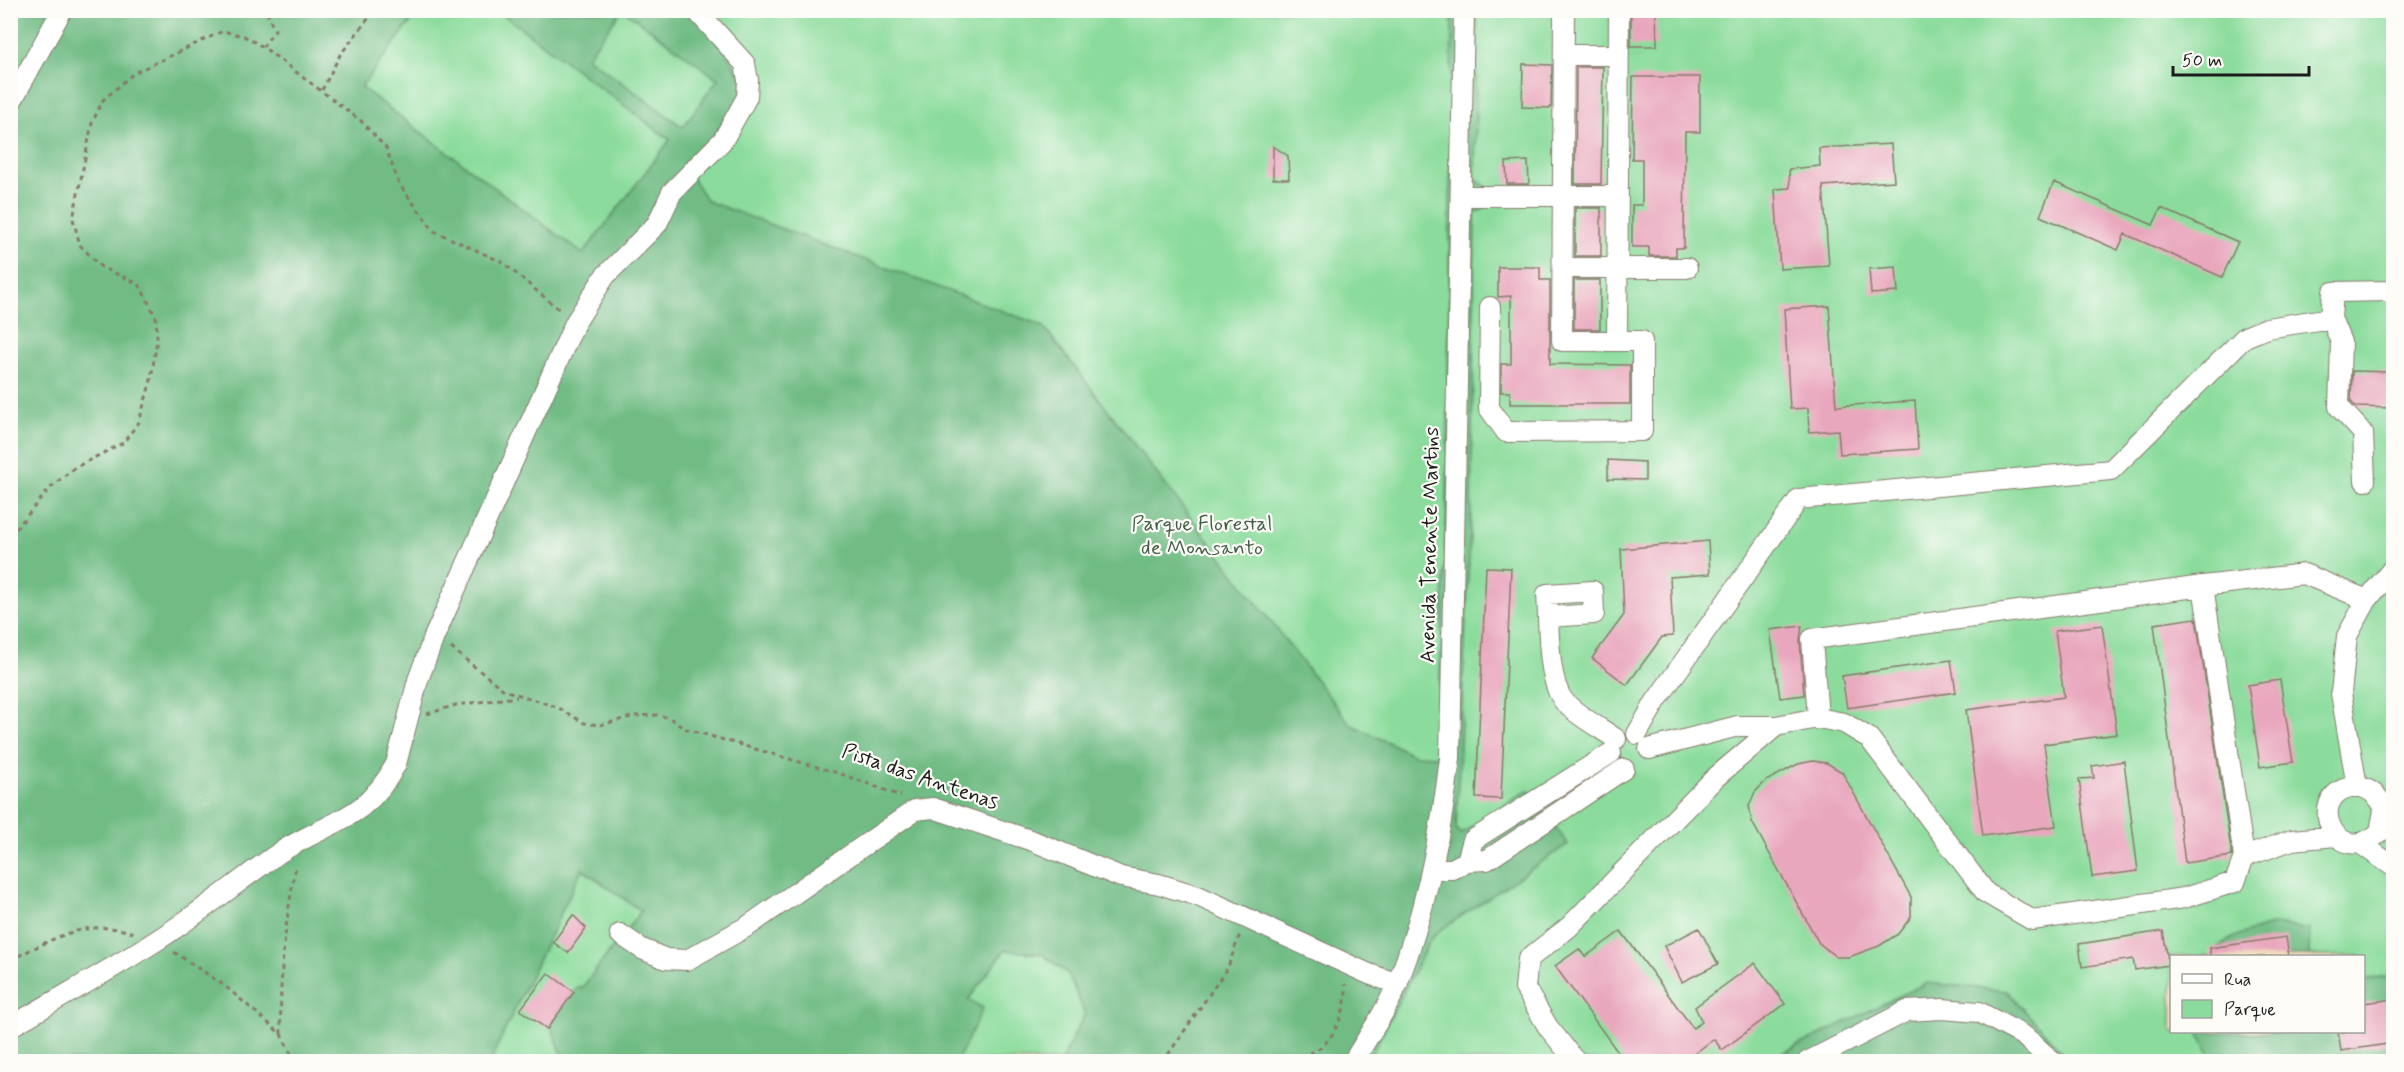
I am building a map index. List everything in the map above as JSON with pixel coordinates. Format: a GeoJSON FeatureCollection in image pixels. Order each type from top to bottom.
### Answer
{"type":"FeatureCollection","features":[{"type":"Feature","properties":{"kind":"street"},"geometry":{"type":"LineString","coordinates":[[10,104],[62,10]]}},
{"type":"Feature","properties":{"kind":"street"},"geometry":{"type":"LineString","coordinates":[[10,1027],[156,941],[300,840],[357,812],[378,792],[396,764],[418,680],[434,637],[575,323],[605,276],[657,224],[672,192],[723,140],[747,97],[746,64],[696,10]]}},
{"type":"Feature","properties":{"kind":"street","name":"Avenida Tenente Martins"},"geometry":{"type":"LineString","coordinates":[[1353,1062],[1398,984],[1433,869],[1450,758],[1464,10]]}},
{"type":"Feature","properties":{"kind":"street"},"geometry":{"type":"LineString","coordinates":[[1490,307],[1489,408],[1506,432],[1642,431],[1642,341],[1562,341],[1564,10]]}},
{"type":"Feature","properties":{"kind":"street"},"geometry":{"type":"LineString","coordinates":[[1617,341],[1619,10]]}},
{"type":"Feature","properties":{"kind":"street"},"geometry":{"type":"LineString","coordinates":[[1564,55],[1618,55]]}},
{"type":"Feature","properties":{"kind":"street"},"geometry":{"type":"LineString","coordinates":[[1461,196],[1618,196]]}},
{"type":"Feature","properties":{"kind":"street"},"geometry":{"type":"LineString","coordinates":[[1563,267],[1687,268]]}},
{"type":"Feature","properties":{"kind":"street"},"geometry":{"type":"LineString","coordinates":[[2365,482],[2363,433],[2339,407],[2341,342],[2331,318],[2332,292],[2394,291]]}},
{"type":"Feature","properties":{"kind":"street"},"geometry":{"type":"LineString","coordinates":[[1433,869],[1452,869],[1467,861],[1487,860],[1624,769],[1636,769],[1646,761],[1643,742],[1656,701],[1799,500],[2111,470],[2245,337],[2267,328],[2331,318]]}},
{"type":"Feature","properties":{"kind":"street"},"geometry":{"type":"LineString","coordinates":[[2357,787],[2341,693],[2347,636],[2367,600],[2394,567]]}},
{"type":"Feature","properties":{"kind":"street"},"geometry":{"type":"LineString","coordinates":[[1818,718],[1812,639],[2304,574],[2367,600]]}},
{"type":"Feature","properties":{"kind":"street"},"geometry":{"type":"LineString","coordinates":[[1467,861],[1473,840],[1614,746],[1626,734],[1643,742],[1737,726],[1776,726],[1818,718],[1844,723],[1869,738],[1986,893],[2032,920],[2184,898],[2235,882],[2244,857],[2204,586]]}},
{"type":"Feature","properties":{"kind":"street"},"geometry":{"type":"LineString","coordinates":[[1549,617],[1555,684],[1564,701],[1614,746],[1615,763],[1624,769]]}},
{"type":"Feature","properties":{"kind":"street"},"geometry":{"type":"LineString","coordinates":[[1576,1062],[1548,1027],[1526,988],[1528,959],[1569,927],[1716,777],[1776,726]]}},
{"type":"Feature","properties":{"kind":"street"},"geometry":{"type":"LineString","coordinates":[[2361,844],[2380,832],[2389,817],[2375,794],[2357,787],[2341,791],[2329,804],[2327,821],[2336,836],[2347,843],[2361,844],[2394,867]]}},
{"type":"Feature","properties":{"kind":"street","name":"Pista das Antenas"},"geometry":{"type":"LineString","coordinates":[[621,934],[642,949],[666,959],[687,960],[748,926],[915,810],[933,808],[1033,841],[1121,877],[1160,884],[1198,896],[1337,960],[1398,984]]}},
{"type":"Feature","properties":{"kind":"street"},"geometry":{"type":"LineString","coordinates":[[2244,857],[2292,840],[2336,836]]}},
{"type":"Feature","properties":{"kind":"street"},"geometry":{"type":"LineString","coordinates":[[1807,1062],[1907,1011],[1942,1009],[1979,1012],[2024,1036],[2053,1062]]}},
{"type":"Feature","properties":{"kind":"path"},"geometry":{"type":"LineString","coordinates":[[263,47],[275,30],[268,16],[269,10]]}},
{"type":"Feature","properties":{"kind":"path"},"geometry":{"type":"LineString","coordinates":[[322,90],[340,55],[375,10]]}},
{"type":"Feature","properties":{"kind":"path"},"geometry":{"type":"LineString","coordinates":[[10,536],[50,488],[74,468],[123,443],[140,422],[151,380],[157,339],[156,317],[139,284],[101,267],[80,245],[73,219],[92,123],[103,100],[134,73],[223,31],[244,36],[263,47],[361,121],[386,147],[399,184],[434,231],[502,262],[575,323]]}},
{"type":"Feature","properties":{"kind":"path","name":"Pista das Antenas"},"geometry":{"type":"LineString","coordinates":[[434,637],[474,664],[504,690],[519,697],[557,707],[592,725],[634,716],[657,715],[670,718],[683,728],[841,774],[902,796]]}},
{"type":"Feature","properties":{"kind":"path"},"geometry":{"type":"LineString","coordinates":[[410,716],[436,713],[456,705],[482,700],[519,697]]}},
{"type":"Feature","properties":{"kind":"path"},"geometry":{"type":"LineString","coordinates":[[281,1034],[279,984],[284,926],[300,840]]}},
{"type":"Feature","properties":{"kind":"path"},"geometry":{"type":"LineString","coordinates":[[1163,1062],[1228,967],[1238,944],[1244,918]]}},
{"type":"Feature","properties":{"kind":"path"},"geometry":{"type":"LineString","coordinates":[[10,960],[76,929],[120,929],[156,941],[225,986],[281,1034],[295,1062]]}},
{"type":"Feature","properties":{"kind":"path"},"geometry":{"type":"LineString","coordinates":[[1294,1062],[1322,1046],[1342,1016],[1348,995],[1337,960]]}},
{"type":"Feature","properties":{"kind":"green space","name":"Parque Florestal de Monsanto"},"geometry":{"type":"Polygon","coordinates":[[[10,11],[2393,11],[2393,1061],[11,1061],[10,11]]]}},
{"type":"Feature","properties":{"kind":"green space"},"geometry":{"type":"Polygon","coordinates":[[[10,11],[419,11],[361,87],[583,254],[670,140],[498,11],[621,11],[587,57],[683,127],[718,79],[625,11],[696,11],[704,17],[748,88],[689,173],[707,201],[1043,326],[1350,724],[1414,755],[1437,756],[1447,504],[1452,11],[1477,11],[1475,180],[1486,187],[1489,197],[1486,206],[1475,212],[1471,513],[1456,828],[1461,834],[1528,790],[1568,844],[1438,932],[1429,942],[1368,1061],[1061,1061],[1085,1014],[1068,974],[1042,954],[1005,950],[968,1000],[983,1008],[957,1061],[565,1061],[550,1024],[577,987],[581,989],[641,911],[582,869],[492,1057],[497,1061],[11,1061],[10,11]]]}},
{"type":"Feature","properties":{"kind":"green space"},"geometry":{"type":"Polygon","coordinates":[[[2275,924],[2310,930],[2309,955],[2212,955],[2230,939],[2275,924]]]}},
{"type":"Feature","properties":{"kind":"green space"},"geometry":{"type":"Polygon","coordinates":[[[2393,975],[2393,1061],[2213,1061],[2199,1033],[2365,1033],[2365,980],[2393,975]]]}},
{"type":"Feature","properties":{"kind":"green space"},"geometry":{"type":"Polygon","coordinates":[[[1926,983],[2007,991],[2070,1061],[1764,1062],[1926,983]]]}},
{"type":"Feature","properties":{"kind":"building"},"geometry":{"type":"Polygon","coordinates":[[[1631,10],[1656,10],[1657,46],[1631,46],[1631,10]]]}},
{"type":"Feature","properties":{"kind":"building"},"geometry":{"type":"Polygon","coordinates":[[[1523,64],[1552,65],[1551,108],[1522,107],[1523,64]]]}},
{"type":"Feature","properties":{"kind":"building"},"geometry":{"type":"Polygon","coordinates":[[[1576,67],[1603,67],[1601,184],[1575,184],[1576,67]]]}},
{"type":"Feature","properties":{"kind":"building"},"geometry":{"type":"Polygon","coordinates":[[[1633,77],[1700,77],[1700,132],[1685,132],[1684,248],[1676,248],[1676,256],[1649,256],[1649,247],[1632,247],[1632,205],[1642,205],[1642,159],[1632,159],[1633,77]]]}},
{"type":"Feature","properties":{"kind":"building"},"geometry":{"type":"Polygon","coordinates":[[[1891,144],[1894,181],[1823,186],[1829,266],[1780,269],[1775,189],[1790,188],[1789,169],[1820,166],[1819,148],[1891,144]]]}},
{"type":"Feature","properties":{"kind":"building"},"geometry":{"type":"Polygon","coordinates":[[[1273,146],[1288,156],[1289,179],[1273,179],[1273,146]]]}},
{"type":"Feature","properties":{"kind":"building"},"geometry":{"type":"Polygon","coordinates":[[[1528,161],[1529,184],[1507,184],[1506,162],[1528,161]]]}},
{"type":"Feature","properties":{"kind":"building"},"geometry":{"type":"Polygon","coordinates":[[[2054,182],[2153,225],[2161,208],[2238,242],[2222,277],[2125,234],[2118,250],[2040,216],[2054,182]]]}},
{"type":"Feature","properties":{"kind":"building"},"geometry":{"type":"Polygon","coordinates":[[[1575,208],[1601,208],[1601,256],[1575,256],[1575,208]]]}},
{"type":"Feature","properties":{"kind":"building"},"geometry":{"type":"Polygon","coordinates":[[[1498,267],[1540,267],[1540,280],[1550,280],[1550,364],[1630,365],[1630,404],[1510,404],[1510,392],[1501,392],[1501,364],[1511,364],[1511,296],[1498,297],[1498,267]]]}},
{"type":"Feature","properties":{"kind":"building"},"geometry":{"type":"Polygon","coordinates":[[[1896,267],[1898,292],[1871,294],[1869,269],[1896,267]]]}},
{"type":"Feature","properties":{"kind":"building"},"geometry":{"type":"Polygon","coordinates":[[[1574,280],[1600,280],[1600,329],[1574,329],[1574,280]]]}},
{"type":"Feature","properties":{"kind":"building"},"geometry":{"type":"Polygon","coordinates":[[[1829,306],[1836,406],[1915,401],[1918,449],[1840,454],[1838,430],[1809,432],[1808,408],[1790,409],[1784,309],[1829,306]]]}},
{"type":"Feature","properties":{"kind":"building"},"geometry":{"type":"Polygon","coordinates":[[[2352,371],[2394,372],[2394,408],[2356,407],[2351,402],[2352,371]]]}},
{"type":"Feature","properties":{"kind":"building"},"geometry":{"type":"Polygon","coordinates":[[[1608,460],[1645,462],[1645,480],[1608,479],[1608,460]]]}},
{"type":"Feature","properties":{"kind":"building"},"geometry":{"type":"Polygon","coordinates":[[[1708,541],[1710,574],[1670,577],[1673,636],[1662,637],[1627,685],[1592,658],[1624,615],[1621,549],[1708,541]]]}},
{"type":"Feature","properties":{"kind":"building"},"geometry":{"type":"Polygon","coordinates":[[[1486,567],[1511,568],[1501,799],[1476,798],[1486,567]]]}},
{"type":"Feature","properties":{"kind":"building"},"geometry":{"type":"Polygon","coordinates":[[[2196,618],[2232,856],[2185,863],[2154,624],[2196,618]]]}},
{"type":"Feature","properties":{"kind":"building"},"geometry":{"type":"Polygon","coordinates":[[[2102,625],[2117,734],[2044,744],[2056,826],[1983,836],[1966,710],[2064,697],[2055,631],[2102,625]]]}},
{"type":"Feature","properties":{"kind":"building"},"geometry":{"type":"Polygon","coordinates":[[[1802,626],[1800,640],[1804,695],[1780,698],[1770,630],[1802,626]]]}},
{"type":"Feature","properties":{"kind":"building"},"geometry":{"type":"Polygon","coordinates":[[[1951,660],[1956,692],[1847,708],[1842,676],[1951,660]]]}},
{"type":"Feature","properties":{"kind":"building"},"geometry":{"type":"Polygon","coordinates":[[[2280,680],[2293,762],[2260,767],[2248,685],[2280,680]]]}},
{"type":"Feature","properties":{"kind":"building"},"geometry":{"type":"Polygon","coordinates":[[[1813,761],[1827,763],[1842,772],[1911,897],[1911,917],[1898,934],[1879,946],[1849,957],[1836,957],[1819,943],[1752,822],[1749,806],[1755,792],[1766,781],[1798,764],[1813,761]]]}},
{"type":"Feature","properties":{"kind":"building"},"geometry":{"type":"Polygon","coordinates":[[[2124,761],[2138,871],[2092,877],[2079,779],[2094,778],[2092,766],[2124,761]]]}},
{"type":"Feature","properties":{"kind":"building"},"geometry":{"type":"Polygon","coordinates":[[[573,915],[586,928],[568,953],[553,942],[573,915]]]}},
{"type":"Feature","properties":{"kind":"building"},"geometry":{"type":"Polygon","coordinates":[[[1699,928],[1718,964],[1682,982],[1664,946],[1699,928]]]}},
{"type":"Feature","properties":{"kind":"building"},"geometry":{"type":"Polygon","coordinates":[[[1621,931],[1693,1028],[1702,1022],[1695,1007],[1755,963],[1785,1004],[1722,1050],[1714,1039],[1683,1062],[1625,1062],[1555,966],[1579,949],[1585,957],[1621,931]]]}},
{"type":"Feature","properties":{"kind":"building"},"geometry":{"type":"Polygon","coordinates":[[[2163,931],[2169,965],[2135,970],[2133,959],[2082,967],[2079,944],[2163,931]]]}},
{"type":"Feature","properties":{"kind":"building"},"geometry":{"type":"Polygon","coordinates":[[[2286,937],[2289,955],[2210,955],[2210,948],[2286,937]]]}},
{"type":"Feature","properties":{"kind":"building"},"geometry":{"type":"Polygon","coordinates":[[[548,973],[574,992],[547,1029],[520,1010],[548,973]]]}},
{"type":"Feature","properties":{"kind":"building"},"geometry":{"type":"Polygon","coordinates":[[[2394,999],[2394,1043],[2341,1051],[2338,1033],[2365,1033],[2365,1003],[2394,999]]]}}]}
